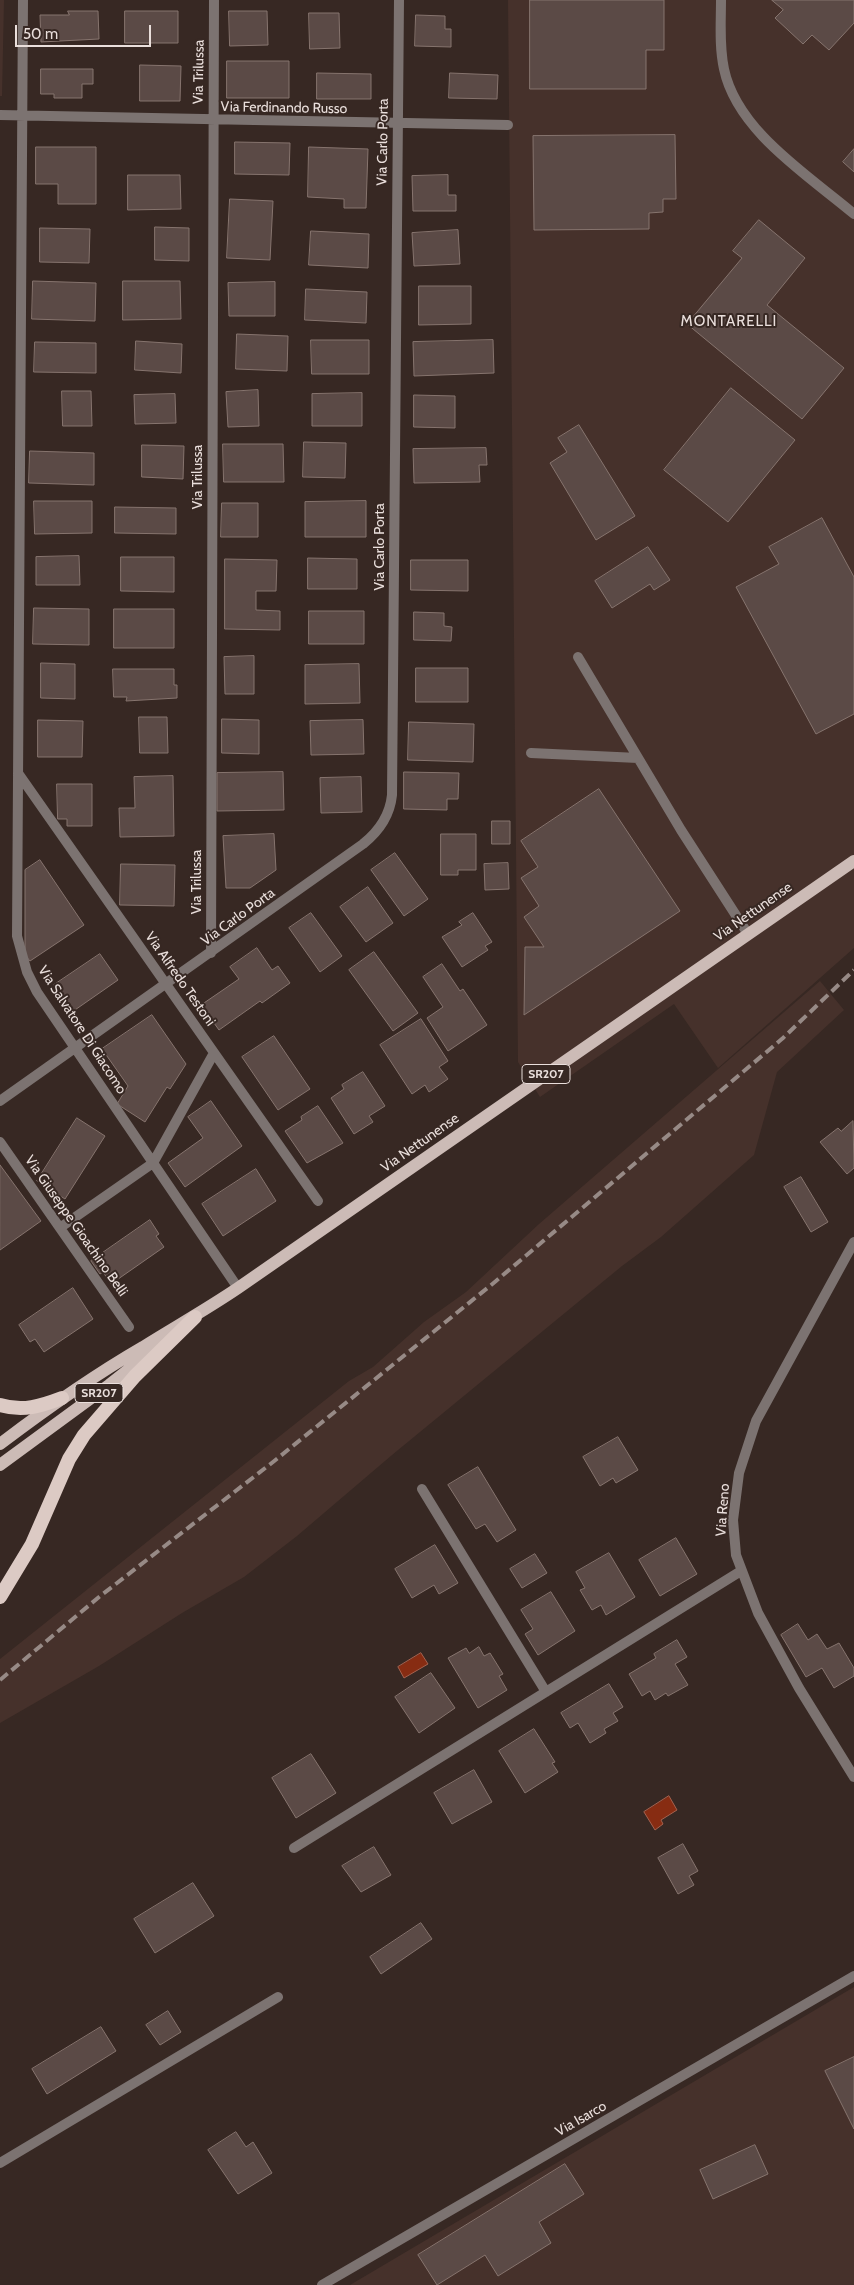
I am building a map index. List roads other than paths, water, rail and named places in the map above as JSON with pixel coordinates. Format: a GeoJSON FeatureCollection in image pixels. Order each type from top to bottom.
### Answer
{"type":"FeatureCollection","features":[{"type":"Feature","properties":{"kind":"highway"},"geometry":{"type":"LineString","coordinates":[[0,1598],[24,1559],[68,1459],[84,1435],[135,1376],[195,1317]]}},
{"type":"Feature","properties":{"kind":"highway"},"geometry":{"type":"LineString","coordinates":[[0,1405],[16,1409],[34,1408],[62,1398]]}},
{"type":"Feature","properties":{"kind":"main road","name":"Via Nettunense"},"geometry":{"type":"LineString","coordinates":[[0,1444],[62,1398],[144,1346],[195,1317],[238,1288],[854,861]]}},
{"type":"Feature","properties":{"kind":"main road","name":"SR207"},"geometry":{"type":"LineString","coordinates":[[0,1464],[109,1385],[195,1317]]}},
{"type":"Feature","properties":{"kind":"street","name":"Via Salvatore Di Giacomo"},"geometry":{"type":"LineString","coordinates":[[23,0],[17,928],[19,948],[33,985],[238,1288]]}},
{"type":"Feature","properties":{"kind":"street","name":"Via Trilussa"},"geometry":{"type":"LineString","coordinates":[[211,953],[214,0]]}},
{"type":"Feature","properties":{"kind":"street","name":"Via Carlo Porta"},"geometry":{"type":"LineString","coordinates":[[0,1101],[368,840],[383,822],[391,802],[399,0]]}},
{"type":"Feature","properties":{"kind":"street"},"geometry":{"type":"LineString","coordinates":[[721,0],[721,52],[724,70],[734,98],[742,113],[764,139],[854,214]]}},
{"type":"Feature","properties":{"kind":"street","name":"Via Ferdinando Russo"},"geometry":{"type":"LineString","coordinates":[[0,115],[22,117],[508,125]]}},
{"type":"Feature","properties":{"kind":"street"},"geometry":{"type":"LineString","coordinates":[[578,657],[681,830],[748,934]]}},
{"type":"Feature","properties":{"kind":"street"},"geometry":{"type":"LineString","coordinates":[[531,753],[638,758]]}},
{"type":"Feature","properties":{"kind":"street","name":"Via Alfredo Testoni"},"geometry":{"type":"LineString","coordinates":[[18,773],[318,1201]]}},
{"type":"Feature","properties":{"kind":"street"},"geometry":{"type":"LineString","coordinates":[[60,1227],[153,1163],[214,1053]]}},
{"type":"Feature","properties":{"kind":"street","name":"Via Giuseppe Gioachino Belli"},"geometry":{"type":"LineString","coordinates":[[0,1142],[129,1327]]}},
{"type":"Feature","properties":{"kind":"street","name":"Via Reno"},"geometry":{"type":"LineString","coordinates":[[854,1242],[765,1404],[750,1437],[739,1473],[733,1520],[734,1548],[758,1613],[788,1670],[854,1777]]}},
{"type":"Feature","properties":{"kind":"street"},"geometry":{"type":"LineString","coordinates":[[422,1489],[546,1692]]}},
{"type":"Feature","properties":{"kind":"street"},"geometry":{"type":"LineString","coordinates":[[294,1848],[741,1571]]}},
{"type":"Feature","properties":{"kind":"street","name":"Via Isarco"},"geometry":{"type":"LineString","coordinates":[[322,2285],[854,1976]]}},
{"type":"Feature","properties":{"kind":"street"},"geometry":{"type":"LineString","coordinates":[[0,2163],[278,1997]]}},
{"type":"Feature","properties":{"kind":"railway"},"geometry":{"type":"LineString","coordinates":[[0,1680],[99,1597],[273,1462],[496,1281],[783,1038],[854,970]]}},
{"type":"Feature","properties":{"kind":"district","name":"MONTARELLI"},"geometry":{"type":"Point","coordinates":[729,322]}}]}
